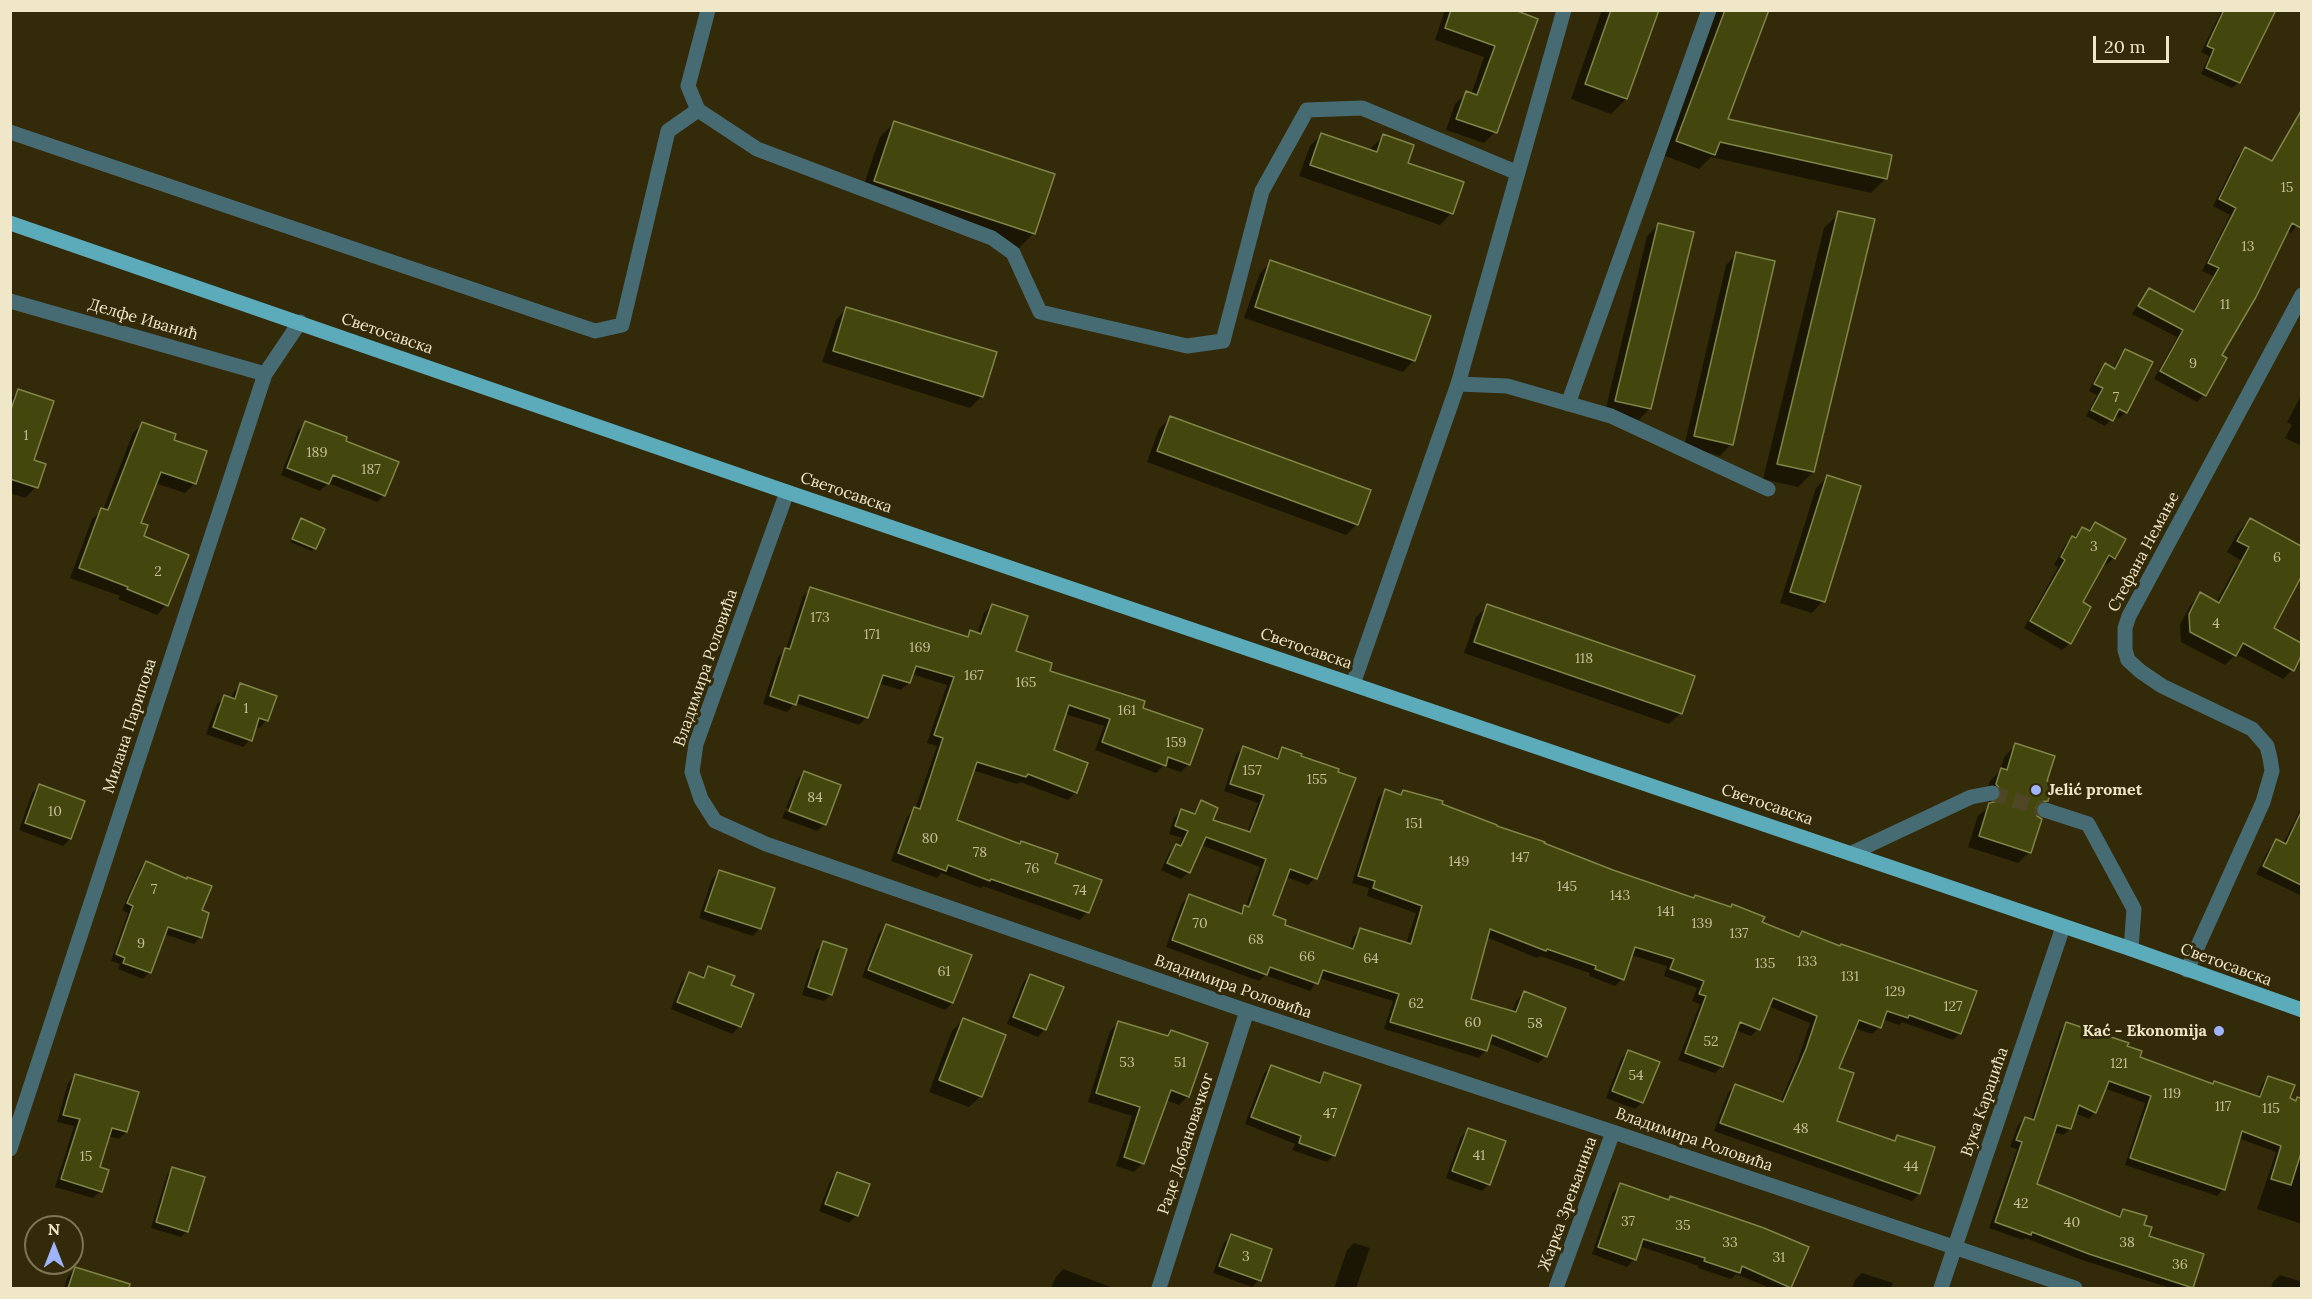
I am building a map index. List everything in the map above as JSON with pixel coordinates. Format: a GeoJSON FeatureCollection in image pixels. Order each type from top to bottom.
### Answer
{"type":"FeatureCollection","features":[{"type":"Feature","properties":{"kind":"main road","name":"Светосавска"},"geometry":{"type":"LineString","coordinates":[[10,223],[787,492],[2131,949],[2301,1010]]}},
{"type":"Feature","properties":{"kind":"street"},"geometry":{"type":"LineString","coordinates":[[708,10],[688,86],[698,110],[757,149],[992,238],[1013,253],[1040,312],[1187,346],[1223,341],[1262,191],[1306,110],[1362,108],[1518,173]]}},
{"type":"Feature","properties":{"kind":"street"},"geometry":{"type":"LineString","coordinates":[[1353,684],[1458,384],[1564,10]]}},
{"type":"Feature","properties":{"kind":"street"},"geometry":{"type":"LineString","coordinates":[[1568,404],[1709,10]]}},
{"type":"Feature","properties":{"kind":"street"},"geometry":{"type":"LineString","coordinates":[[10,132],[595,331],[622,325],[668,131],[698,110]]}},
{"type":"Feature","properties":{"kind":"street","name":"Стефана Немање"},"geometry":{"type":"LineString","coordinates":[[2187,970],[2263,802],[2272,771],[2270,758],[2266,746],[2252,729],[2162,686],[2140,671],[2128,660],[2124,650],[2125,628],[2129,616],[2301,295]]}},
{"type":"Feature","properties":{"kind":"street","name":"Делфе Иванић"},"geometry":{"type":"LineString","coordinates":[[10,301],[265,374]]}},
{"type":"Feature","properties":{"kind":"street","name":"Милана Парипова"},"geometry":{"type":"LineString","coordinates":[[10,1149],[265,374],[300,322]]}},
{"type":"Feature","properties":{"kind":"street"},"geometry":{"type":"LineString","coordinates":[[1458,384],[1507,386],[1611,416],[1768,489]]}},
{"type":"Feature","properties":{"kind":"street","name":"Владимира Роловића"},"geometry":{"type":"LineString","coordinates":[[787,492],[696,744],[692,772],[700,799],[715,820],[766,844],[1247,1011],[2075,1288]]}},
{"type":"Feature","properties":{"kind":"street"},"geometry":{"type":"LineString","coordinates":[[1852,854],[1971,798],[1992,793]]}},
{"type":"Feature","properties":{"kind":"street"},"geometry":{"type":"LineString","coordinates":[[2045,810],[2088,824],[2134,909],[2131,949]]}},
{"type":"Feature","properties":{"kind":"street","name":"Вука Караџића"},"geometry":{"type":"LineString","coordinates":[[1941,1288],[2063,927]]}},
{"type":"Feature","properties":{"kind":"street","name":"Раде Добановачког"},"geometry":{"type":"LineString","coordinates":[[1159,1288],[1247,1011]]}},
{"type":"Feature","properties":{"kind":"street","name":"Жарка Зрењанина"},"geometry":{"type":"LineString","coordinates":[[1556,1288],[1614,1132]]}},
{"type":"Feature","properties":{"kind":"building"},"geometry":{"type":"Polygon","coordinates":[[[1451,10],[1515,10],[1538,19],[1497,133],[1456,119],[1466,91],[1477,95],[1495,46],[1445,28],[1451,10]]]}},
{"type":"Feature","properties":{"kind":"building"},"geometry":{"type":"Polygon","coordinates":[[[1611,10],[1659,10],[1627,99],[1585,84],[1611,10]]]}},
{"type":"Feature","properties":{"kind":"building"},"geometry":{"type":"Polygon","coordinates":[[[1725,10],[1769,10],[1728,119],[1892,155],[1887,179],[1720,142],[1715,155],[1676,141],[1725,10]]]}},
{"type":"Feature","properties":{"kind":"building"},"geometry":{"type":"Polygon","coordinates":[[[2224,10],[2276,10],[2240,83],[2206,68],[2214,49],[2207,46],[2224,10]]]}},
{"type":"Feature","properties":{"kind":"building"},"geometry":{"type":"Polygon","coordinates":[[[2301,111],[2301,228],[2292,223],[2256,297],[2222,355],[2227,358],[2206,396],[2160,371],[2183,330],[2138,306],[2149,288],[2194,312],[2219,268],[2208,263],[2236,208],[2219,199],[2245,147],[2272,161],[2301,111]]]}},
{"type":"Feature","properties":{"kind":"building"},"geometry":{"type":"Polygon","coordinates":[[[894,121],[1055,174],[1035,234],[874,181],[894,121]]]}},
{"type":"Feature","properties":{"kind":"building"},"geometry":{"type":"Polygon","coordinates":[[[1321,133],[1377,152],[1383,134],[1414,145],[1408,163],[1464,182],[1453,214],[1310,165],[1321,133]]]}},
{"type":"Feature","properties":{"kind":"building"},"geometry":{"type":"Polygon","coordinates":[[[1838,211],[1875,219],[1814,472],[1777,464],[1838,211]]]}},
{"type":"Feature","properties":{"kind":"building"},"geometry":{"type":"Polygon","coordinates":[[[1658,223],[1694,232],[1651,409],[1615,401],[1658,223]]]}},
{"type":"Feature","properties":{"kind":"building"},"geometry":{"type":"Polygon","coordinates":[[[1736,252],[1775,261],[1733,445],[1694,436],[1736,252]]]}},
{"type":"Feature","properties":{"kind":"building"},"geometry":{"type":"Polygon","coordinates":[[[1270,260],[1431,316],[1415,361],[1255,307],[1270,260]]]}},
{"type":"Feature","properties":{"kind":"building"},"geometry":{"type":"Polygon","coordinates":[[[846,307],[997,352],[983,397],[833,351],[846,307]]]}},
{"type":"Feature","properties":{"kind":"building"},"geometry":{"type":"Polygon","coordinates":[[[2125,349],[2153,362],[2127,413],[2119,409],[2113,421],[2091,410],[2103,388],[2094,384],[2105,363],[2115,369],[2125,349]]]}},
{"type":"Feature","properties":{"kind":"building"},"geometry":{"type":"Polygon","coordinates":[[[18,389],[54,401],[34,460],[46,464],[38,488],[10,479],[10,412],[18,389]]]}},
{"type":"Feature","properties":{"kind":"building"},"geometry":{"type":"Polygon","coordinates":[[[1170,416],[1371,490],[1358,525],[1157,451],[1170,416]]]}},
{"type":"Feature","properties":{"kind":"building"},"geometry":{"type":"Polygon","coordinates":[[[305,421],[347,437],[346,441],[399,462],[385,496],[333,475],[329,484],[287,468],[305,421]]]}},
{"type":"Feature","properties":{"kind":"building"},"geometry":{"type":"Polygon","coordinates":[[[142,422],[176,434],[174,440],[207,451],[196,484],[161,472],[141,523],[148,525],[144,536],[189,555],[168,606],[79,568],[101,508],[108,510],[142,422]]]}},
{"type":"Feature","properties":{"kind":"building"},"geometry":{"type":"Polygon","coordinates":[[[1827,475],[1861,486],[1825,602],[1790,592],[1827,475]]]}},
{"type":"Feature","properties":{"kind":"building"},"geometry":{"type":"Polygon","coordinates":[[[301,518],[325,529],[316,549],[292,539],[301,518]]]}},
{"type":"Feature","properties":{"kind":"building"},"geometry":{"type":"Polygon","coordinates":[[[2250,518],[2301,546],[2301,577],[2274,628],[2301,643],[2301,656],[2294,671],[2243,643],[2236,656],[2190,632],[2189,614],[2200,592],[2219,603],[2249,547],[2237,541],[2250,518]]]}},
{"type":"Feature","properties":{"kind":"building"},"geometry":{"type":"Polygon","coordinates":[[[2095,522],[2126,539],[2115,559],[2109,555],[2083,602],[2091,607],[2071,644],[2030,621],[2065,560],[2061,557],[2072,536],[2076,538],[2082,527],[2090,531],[2095,522]]]}},
{"type":"Feature","properties":{"kind":"building"},"geometry":{"type":"Polygon","coordinates":[[[810,587],[968,637],[970,630],[981,634],[992,604],[1028,616],[1016,651],[1052,663],[1050,671],[1145,701],[1143,708],[1203,729],[1190,765],[1168,757],[1166,766],[1102,742],[1110,719],[1069,705],[1054,750],[1088,763],[1077,793],[1028,774],[1026,777],[977,762],[957,820],[1020,844],[1021,841],[1058,854],[1055,863],[1102,880],[1089,913],[948,865],[946,871],[898,853],[914,807],[920,809],[943,738],[934,735],[954,677],[916,666],[910,683],[883,675],[868,718],[799,695],[796,705],[770,696],[785,648],[790,649],[810,587]]]}},
{"type":"Feature","properties":{"kind":"building"},"geometry":{"type":"Polygon","coordinates":[[[1487,604],[1695,676],[1682,714],[1474,642],[1487,604]]]}},
{"type":"Feature","properties":{"kind":"building"},"geometry":{"type":"Polygon","coordinates":[[[240,683],[277,696],[268,721],[259,718],[252,741],[213,727],[224,695],[235,699],[240,683]]]}},
{"type":"Feature","properties":{"kind":"building"},"geometry":{"type":"Polygon","coordinates":[[[2015,743],[2055,756],[2047,781],[2053,783],[2048,801],[2039,802],[2036,808],[2037,816],[2042,819],[2031,853],[1979,836],[1989,803],[1998,801],[2001,797],[2001,791],[1996,784],[2001,768],[2007,770],[2015,743]]]}},
{"type":"Feature","properties":{"kind":"building"},"geometry":{"type":"Polygon","coordinates":[[[1243,746],[1278,759],[1282,747],[1356,778],[1317,879],[1290,869],[1273,915],[1286,920],[1285,925],[1353,949],[1360,928],[1411,944],[1422,906],[1373,888],[1375,881],[1358,876],[1385,789],[1401,795],[1403,790],[1443,801],[1442,804],[1497,826],[1662,887],[1731,907],[1732,904],[1765,917],[1762,922],[1799,937],[1802,931],[1840,946],[1841,944],[1977,991],[1961,1034],[1909,1015],[1908,1018],[1887,1011],[1881,1028],[1859,1020],[1839,1068],[1854,1073],[1837,1121],[1895,1141],[1897,1135],[1935,1147],[1920,1194],[1720,1123],[1735,1084],[1783,1102],[1806,1049],[1817,1016],[1773,998],[1760,1030],[1740,1022],[1723,1067],[1685,1053],[1706,996],[1699,994],[1704,981],[1670,969],[1674,959],[1635,947],[1624,980],[1595,969],[1596,966],[1547,949],[1546,951],[1490,929],[1471,999],[1516,1012],[1524,991],[1566,1008],[1547,1057],[1492,1035],[1487,1051],[1390,1022],[1399,994],[1323,970],[1318,984],[1270,967],[1267,975],[1172,940],[1189,894],[1242,914],[1244,905],[1249,907],[1266,859],[1206,837],[1190,873],[1167,863],[1176,844],[1181,846],[1188,831],[1175,826],[1181,809],[1195,814],[1201,800],[1218,808],[1213,820],[1250,832],[1264,795],[1230,784],[1243,746]]]}},
{"type":"Feature","properties":{"kind":"building"},"geometry":{"type":"Polygon","coordinates":[[[804,771],[841,785],[826,825],[789,811],[804,771]]]}},
{"type":"Feature","properties":{"kind":"building"},"geometry":{"type":"Polygon","coordinates":[[[39,784],[85,801],[71,839],[25,823],[39,784]]]}},
{"type":"Feature","properties":{"kind":"building"},"geometry":{"type":"Polygon","coordinates":[[[2301,812],[2301,885],[2263,866],[2276,839],[2286,844],[2301,812]]]}},
{"type":"Feature","properties":{"kind":"building"},"geometry":{"type":"Polygon","coordinates":[[[146,861],[187,879],[187,877],[212,886],[202,910],[209,913],[202,938],[168,927],[151,973],[123,963],[125,958],[116,954],[133,906],[127,903],[146,861]]]}},
{"type":"Feature","properties":{"kind":"building"},"geometry":{"type":"Polygon","coordinates":[[[719,870],[775,888],[761,929],[705,911],[719,870]]]}},
{"type":"Feature","properties":{"kind":"building"},"geometry":{"type":"Polygon","coordinates":[[[886,924],[972,955],[953,1003],[868,970],[886,924]]]}},
{"type":"Feature","properties":{"kind":"building"},"geometry":{"type":"Polygon","coordinates":[[[823,941],[847,949],[832,995],[808,987],[823,941]]]}},
{"type":"Feature","properties":{"kind":"building"},"geometry":{"type":"Polygon","coordinates":[[[708,966],[735,976],[731,985],[754,994],[741,1027],[677,1002],[689,972],[704,978],[708,966]]]}},
{"type":"Feature","properties":{"kind":"building"},"geometry":{"type":"Polygon","coordinates":[[[1030,974],[1064,987],[1046,1030],[1013,1017],[1030,974]]]}},
{"type":"Feature","properties":{"kind":"building"},"geometry":{"type":"Polygon","coordinates":[[[963,1018],[1006,1035],[982,1097],[939,1080],[963,1018]]]}},
{"type":"Feature","properties":{"kind":"building"},"geometry":{"type":"Polygon","coordinates":[[[1118,1021],[1168,1036],[1171,1030],[1208,1043],[1189,1097],[1171,1090],[1144,1164],[1124,1157],[1140,1107],[1096,1093],[1118,1021]]]}},
{"type":"Feature","properties":{"kind":"building"},"geometry":{"type":"Polygon","coordinates":[[[2066,1022],[2129,1043],[2127,1046],[2142,1051],[2140,1057],[2213,1084],[2214,1081],[2260,1097],[2268,1076],[2295,1085],[2290,1098],[2296,1101],[2297,1097],[2301,1098],[2301,1153],[2291,1185],[2271,1179],[2281,1146],[2242,1131],[2225,1190],[2130,1158],[2151,1096],[2109,1081],[2096,1113],[2079,1105],[2071,1129],[2057,1125],[2037,1184],[2120,1217],[2123,1209],[2147,1216],[2144,1225],[2152,1227],[2149,1236],[2204,1254],[2193,1288],[2089,1254],[2032,1232],[2031,1235],[1995,1222],[2022,1142],[2016,1140],[2025,1117],[2034,1120],[2066,1022]]]}},
{"type":"Feature","properties":{"kind":"building"},"geometry":{"type":"Polygon","coordinates":[[[1628,1050],[1660,1062],[1643,1103],[1612,1091],[1628,1050]]]}},
{"type":"Feature","properties":{"kind":"building"},"geometry":{"type":"Polygon","coordinates":[[[1271,1065],[1320,1083],[1324,1072],[1361,1085],[1335,1156],[1299,1143],[1301,1136],[1251,1117],[1271,1065]]]}},
{"type":"Feature","properties":{"kind":"building"},"geometry":{"type":"Polygon","coordinates":[[[75,1074],[139,1092],[127,1132],[112,1128],[100,1167],[109,1170],[102,1192],[61,1179],[80,1119],[63,1115],[75,1074]]]}},
{"type":"Feature","properties":{"kind":"building"},"geometry":{"type":"Polygon","coordinates":[[[1468,1128],[1506,1141],[1490,1185],[1452,1171],[1468,1128]]]}},
{"type":"Feature","properties":{"kind":"building"},"geometry":{"type":"Polygon","coordinates":[[[172,1167],[205,1177],[188,1232],[156,1222],[172,1167]]]}},
{"type":"Feature","properties":{"kind":"building"},"geometry":{"type":"Polygon","coordinates":[[[837,1172],[870,1184],[858,1216],[825,1204],[837,1172]]]}},
{"type":"Feature","properties":{"kind":"building"},"geometry":{"type":"Polygon","coordinates":[[[1620,1183],[1669,1200],[1670,1196],[1712,1210],[1809,1247],[1791,1288],[1742,1266],[1740,1273],[1704,1261],[1705,1258],[1643,1239],[1636,1260],[1598,1247],[1620,1183]]]}},
{"type":"Feature","properties":{"kind":"building"},"geometry":{"type":"Polygon","coordinates":[[[1231,1234],[1272,1249],[1261,1281],[1219,1266],[1231,1234]]]}},
{"type":"Feature","properties":{"kind":"building"},"geometry":{"type":"Polygon","coordinates":[[[84,1270],[130,1284],[129,1288],[68,1288],[72,1275],[84,1275],[84,1270]]]}},
{"type":"Feature","properties":{"kind":"tunnel"},"geometry":{"type":"LineString","coordinates":[[1992,793],[2045,810]]}},
{"type":"Feature","properties":{"kind":"place","name":"Jelić promet"},"geometry":{"type":"Point","coordinates":[2036,790]}},
{"type":"Feature","properties":{"kind":"place","name":"Kać - Ekonomija"},"geometry":{"type":"Point","coordinates":[2219,1031]}}]}
